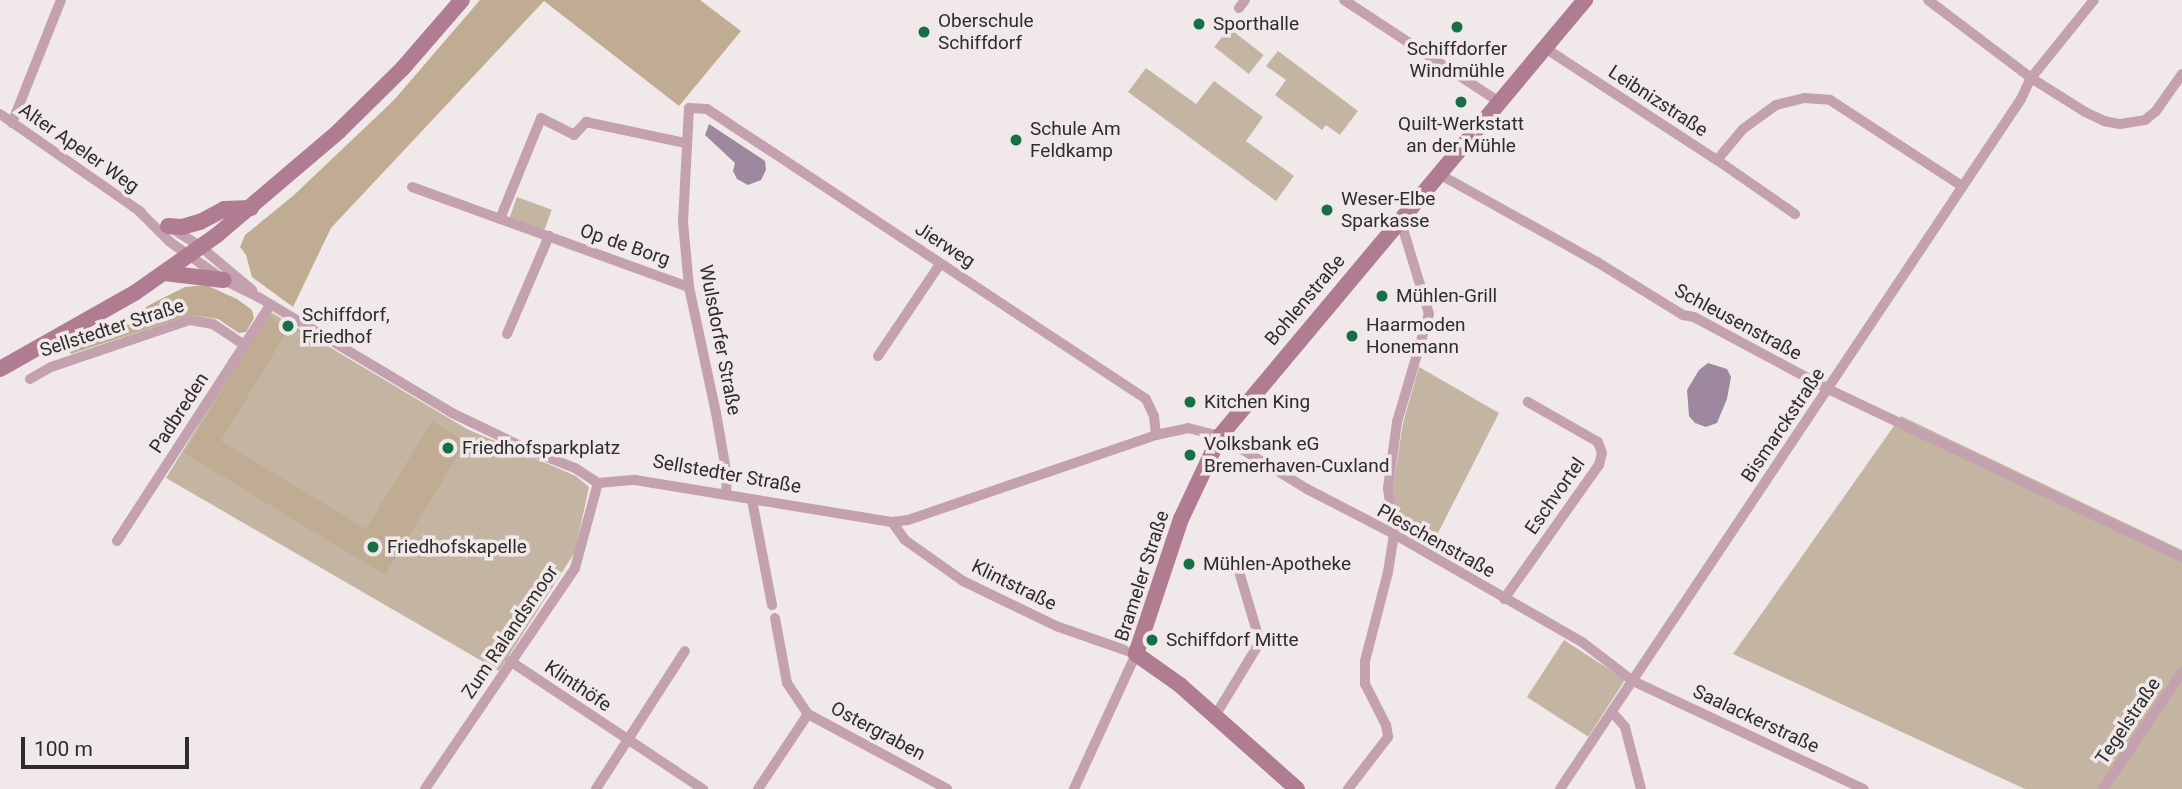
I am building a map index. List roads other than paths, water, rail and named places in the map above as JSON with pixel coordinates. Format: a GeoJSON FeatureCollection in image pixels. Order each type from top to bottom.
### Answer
{"type":"FeatureCollection","features":[{"type":"Feature","properties":{"kind":"street"},"geometry":{"type":"LineString","coordinates":[[12,123],[61,0]]}},
{"type":"Feature","properties":{"kind":"street","name":"Sellstedter Straße"},"geometry":{"type":"LineString","coordinates":[[0,369],[97,316],[164,273],[251,208],[364,107],[462,0]]}},
{"type":"Feature","properties":{"kind":"street"},"geometry":{"type":"LineString","coordinates":[[1344,0],[1499,102]]}},
{"type":"Feature","properties":{"kind":"street","name":"Bohlenstraße"},"geometry":{"type":"LineString","coordinates":[[1220,436],[1585,0]]}},
{"type":"Feature","properties":{"kind":"street"},"geometry":{"type":"LineString","coordinates":[[1927,0],[1944,5],[2031,78],[2104,121],[2134,123],[2157,111],[2182,74]]}},
{"type":"Feature","properties":{"kind":"street","name":"Bismarckstraße"},"geometry":{"type":"LineString","coordinates":[[1560,789],[2021,99],[2031,78],[2094,0]]}},
{"type":"Feature","properties":{"kind":"street","name":"Leibnizstraße"},"geometry":{"type":"LineString","coordinates":[[1545,48],[1717,160],[1743,129],[1776,105],[1804,97],[1830,100],[1962,186]]}},
{"type":"Feature","properties":{"kind":"street","name":"Wulsdorfer Straße"},"geometry":{"type":"LineString","coordinates":[[689,108],[683,222],[689,287],[723,451],[727,476],[726,494]]}},
{"type":"Feature","properties":{"kind":"street","name":"Jierweg"},"geometry":{"type":"LineString","coordinates":[[689,108],[707,109],[1146,399],[1154,416],[1156,435]]}},
{"type":"Feature","properties":{"kind":"street","name":"Alter Apeler Weg"},"geometry":{"type":"LineString","coordinates":[[0,114],[194,251]]}},
{"type":"Feature","properties":{"kind":"street"},"geometry":{"type":"LineString","coordinates":[[500,219],[541,118],[574,135],[586,122],[686,143]]}},
{"type":"Feature","properties":{"kind":"street"},"geometry":{"type":"LineString","coordinates":[[1717,160],[1795,214]]}},
{"type":"Feature","properties":{"kind":"street","name":"Schleusenstraße"},"geometry":{"type":"LineString","coordinates":[[1438,174],[1597,262],[1683,315],[1694,317],[1828,389],[2182,556]]}},
{"type":"Feature","properties":{"kind":"street","name":"Op de Borg"},"geometry":{"type":"LineString","coordinates":[[412,187],[689,287]]}},
{"type":"Feature","properties":{"kind":"street"},"geometry":{"type":"LineString","coordinates":[[168,226],[191,224],[225,209],[251,208]]}},
{"type":"Feature","properties":{"kind":"street","name":"Alter Apeler Weg"},"geometry":{"type":"LineString","coordinates":[[138,210],[168,226],[194,251]]}},
{"type":"Feature","properties":{"kind":"street"},"geometry":{"type":"LineString","coordinates":[[1348,789],[1388,737],[1386,725],[1364,684],[1365,661],[1388,572],[1394,534],[1388,488],[1397,422],[1429,313],[1401,219]]}},
{"type":"Feature","properties":{"kind":"street","name":"Op de Borg"},"geometry":{"type":"LineString","coordinates":[[507,334],[549,236]]}},
{"type":"Feature","properties":{"kind":"street"},"geometry":{"type":"LineString","coordinates":[[194,251],[223,280],[260,298]]}},
{"type":"Feature","properties":{"kind":"street"},"geometry":{"type":"LineString","coordinates":[[194,251],[271,305],[452,414],[529,450],[575,467],[598,483]]}},
{"type":"Feature","properties":{"kind":"street"},"geometry":{"type":"LineString","coordinates":[[878,356],[940,264]]}},
{"type":"Feature","properties":{"kind":"street"},"geometry":{"type":"LineString","coordinates":[[164,273],[223,280]]}},
{"type":"Feature","properties":{"kind":"street","name":"Padbreden"},"geometry":{"type":"LineString","coordinates":[[117,541],[271,305]]}},
{"type":"Feature","properties":{"kind":"street","name":"Sellstedter Straße"},"geometry":{"type":"LineString","coordinates":[[30,379],[51,367],[190,320],[213,324],[244,345]]}},
{"type":"Feature","properties":{"kind":"street","name":"Eschvortel"},"geometry":{"type":"LineString","coordinates":[[1504,599],[1599,465],[1602,453],[1598,442],[1528,402]]}},
{"type":"Feature","properties":{"kind":"street","name":"Sellstedter Straße"},"geometry":{"type":"LineString","coordinates":[[598,483],[635,480],[892,522],[908,520],[1156,435],[1188,428],[1220,436]]}},
{"type":"Feature","properties":{"kind":"street","name":"Pleschenstraße"},"geometry":{"type":"LineString","coordinates":[[1220,436],[1307,489],[1394,534],[1582,642],[1633,681]]}},
{"type":"Feature","properties":{"kind":"street","name":"Brameler Straße"},"geometry":{"type":"LineString","coordinates":[[1220,436],[1181,519],[1136,654],[1180,685],[1297,789]]}},
{"type":"Feature","properties":{"kind":"street","name":"Zum Ralandsmoor"},"geometry":{"type":"LineString","coordinates":[[425,789],[575,568],[598,483]]}},
{"type":"Feature","properties":{"kind":"street"},"geometry":{"type":"LineString","coordinates":[[752,500],[772,605]]}},
{"type":"Feature","properties":{"kind":"street","name":"Klintstraße"},"geometry":{"type":"LineString","coordinates":[[892,522],[905,540],[974,586],[1056,626],[1136,654]]}},
{"type":"Feature","properties":{"kind":"street"},"geometry":{"type":"LineString","coordinates":[[1216,716],[1260,642],[1240,575]]}},
{"type":"Feature","properties":{"kind":"street","name":"Ostergraben"},"geometry":{"type":"LineString","coordinates":[[775,618],[787,683],[807,713],[947,789]]}},
{"type":"Feature","properties":{"kind":"street"},"geometry":{"type":"LineString","coordinates":[[596,789],[685,651]]}},
{"type":"Feature","properties":{"kind":"street"},"geometry":{"type":"LineString","coordinates":[[1074,789],[1136,654]]}},
{"type":"Feature","properties":{"kind":"street","name":"Klinthöfe"},"geometry":{"type":"LineString","coordinates":[[510,661],[703,789]]}},
{"type":"Feature","properties":{"kind":"street","name":"Tegelstraße"},"geometry":{"type":"LineString","coordinates":[[2104,789],[2182,672]]}},
{"type":"Feature","properties":{"kind":"street","name":"Saalackerstraße"},"geometry":{"type":"LineString","coordinates":[[1633,681],[1864,789]]}},
{"type":"Feature","properties":{"kind":"street"},"geometry":{"type":"LineString","coordinates":[[1612,712],[1625,727],[1641,789]]}},
{"type":"Feature","properties":{"kind":"street"},"geometry":{"type":"LineString","coordinates":[[758,789],[807,713]]}},
{"type":"Feature","properties":{"kind":"place","name":"Sporthalle"},"geometry":{"type":"Point","coordinates":[1199,24]}},
{"type":"Feature","properties":{"kind":"place","name":"Schiffdorfer Windmühle"},"geometry":{"type":"Point","coordinates":[1457,27]}},
{"type":"Feature","properties":{"kind":"place","name":"Oberschule Schiffdorf"},"geometry":{"type":"Point","coordinates":[924,32]}},
{"type":"Feature","properties":{"kind":"place","name":"Quilt-Werkstatt an der Mühle"},"geometry":{"type":"Point","coordinates":[1461,102]}},
{"type":"Feature","properties":{"kind":"place","name":"Schule Am Feldkamp"},"geometry":{"type":"Point","coordinates":[1016,140]}},
{"type":"Feature","properties":{"kind":"place","name":"Weser-Elbe Sparkasse"},"geometry":{"type":"Point","coordinates":[1327,210]}},
{"type":"Feature","properties":{"kind":"place","name":"Mühlen-Grill"},"geometry":{"type":"Point","coordinates":[1382,296]}},
{"type":"Feature","properties":{"kind":"place","name":"Schiffdorf, Friedhof"},"geometry":{"type":"Point","coordinates":[288,326]}},
{"type":"Feature","properties":{"kind":"place","name":"Haarmoden Honemann"},"geometry":{"type":"Point","coordinates":[1352,336]}},
{"type":"Feature","properties":{"kind":"place","name":"Kitchen King"},"geometry":{"type":"Point","coordinates":[1190,402]}},
{"type":"Feature","properties":{"kind":"place","name":"Friedhofsparkplatz"},"geometry":{"type":"Point","coordinates":[448,448]}},
{"type":"Feature","properties":{"kind":"place","name":"Volksbank eG Bremerhaven-Cuxland"},"geometry":{"type":"Point","coordinates":[1190,455]}},
{"type":"Feature","properties":{"kind":"place","name":"Friedhofskapelle"},"geometry":{"type":"Point","coordinates":[373,547]}},
{"type":"Feature","properties":{"kind":"place","name":"Mühlen-Apotheke"},"geometry":{"type":"Point","coordinates":[1189,564]}},
{"type":"Feature","properties":{"kind":"place","name":"Schiffdorf Mitte"},"geometry":{"type":"Point","coordinates":[1152,640]}}]}
